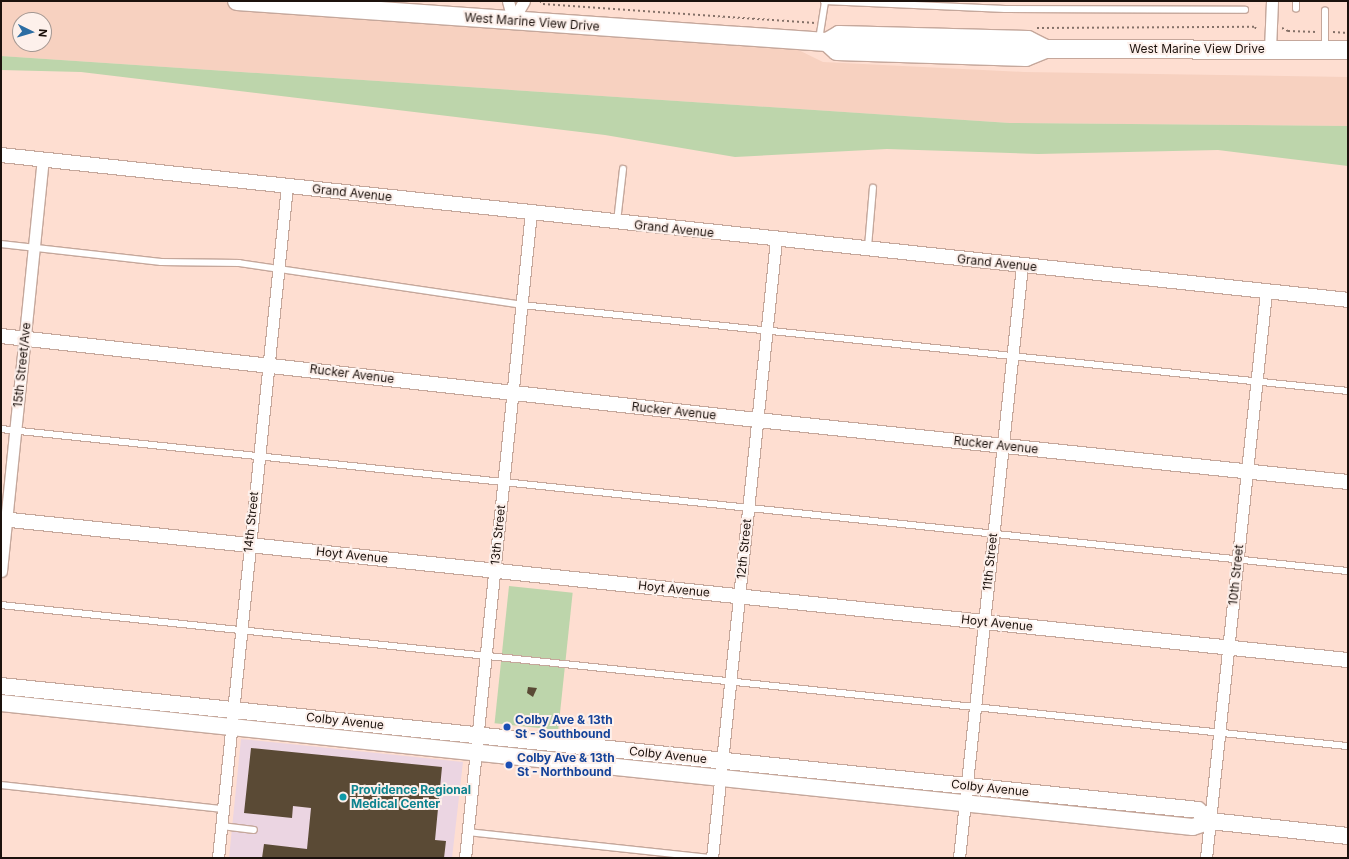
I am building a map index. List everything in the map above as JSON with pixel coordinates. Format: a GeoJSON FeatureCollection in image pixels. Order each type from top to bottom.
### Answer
{"type":"FeatureCollection","features":[{"type":"Feature","properties":{"kind":"main road","name":"West Marine View Drive"},"geometry":{"type":"LineString","coordinates":[[237,1],[286,3],[823,42],[839,35],[1028,40],[1046,49],[1348,50]]}},
{"type":"Feature","properties":{"kind":"main road","name":"Colby Avenue"},"geometry":{"type":"LineString","coordinates":[[1,686],[1198,810],[1210,821]]}},
{"type":"Feature","properties":{"kind":"main road","name":"Colby Avenue"},"geometry":{"type":"LineString","coordinates":[[1,703],[1193,827],[1210,821],[1348,836]]}},
{"type":"Feature","properties":{"kind":"street"},"geometry":{"type":"LineString","coordinates":[[508,1],[512,20]]}},
{"type":"Feature","properties":{"kind":"street"},"geometry":{"type":"LineString","coordinates":[[512,20],[524,1]]}},
{"type":"Feature","properties":{"kind":"street"},"geometry":{"type":"LineString","coordinates":[[1270,49],[1272,1]]}},
{"type":"Feature","properties":{"kind":"street","name":"Grand Avenue"},"geometry":{"type":"LineString","coordinates":[[1,155],[868,250],[1348,300]]}},
{"type":"Feature","properties":{"kind":"street","name":"15th Street/Ave"},"geometry":{"type":"LineString","coordinates":[[1,570],[4,519],[25,338],[43,160]]}},
{"type":"Feature","properties":{"kind":"street","name":"14th Street"},"geometry":{"type":"LineString","coordinates":[[218,858],[242,630],[258,454],[287,186]]}},
{"type":"Feature","properties":{"kind":"street","name":"13th Street"},"geometry":{"type":"LineString","coordinates":[[465,858],[477,753],[485,656],[531,212]]}},
{"type":"Feature","properties":{"kind":"street","name":"12th Street"},"geometry":{"type":"LineString","coordinates":[[712,858],[776,240]]}},
{"type":"Feature","properties":{"kind":"street","name":"11th Street"},"geometry":{"type":"LineString","coordinates":[[959,858],[1022,266]]}},
{"type":"Feature","properties":{"kind":"street","name":"10th Street"},"geometry":{"type":"LineString","coordinates":[[1206,858],[1266,292]]}},
{"type":"Feature","properties":{"kind":"street","name":"Rucker Avenue"},"geometry":{"type":"LineString","coordinates":[[1,336],[757,420],[1348,482]]}},
{"type":"Feature","properties":{"kind":"street","name":"Hoyt Avenue"},"geometry":{"type":"LineString","coordinates":[[4,519],[984,622],[1229,646],[1348,660]]}},
{"type":"Feature","properties":{"kind":"lane"},"geometry":{"type":"LineString","coordinates":[[823,42],[824,1],[1005,9],[1245,10]]}},
{"type":"Feature","properties":{"kind":"lane"},"geometry":{"type":"LineString","coordinates":[[1296,1],[1296,9]]}},
{"type":"Feature","properties":{"kind":"lane"},"geometry":{"type":"LineString","coordinates":[[1325,11],[1325,50]]}},
{"type":"Feature","properties":{"kind":"lane"},"geometry":{"type":"LineString","coordinates":[[616,222],[623,170]]}},
{"type":"Feature","properties":{"kind":"lane"},"geometry":{"type":"LineString","coordinates":[[868,250],[873,188]]}},
{"type":"Feature","properties":{"kind":"lane"},"geometry":{"type":"LineString","coordinates":[[1,244],[160,262],[239,263],[522,305],[1012,358],[1348,391]]}},
{"type":"Feature","properties":{"kind":"lane"},"geometry":{"type":"LineString","coordinates":[[1,429],[258,454],[1348,571]]}},
{"type":"Feature","properties":{"kind":"lane"},"geometry":{"type":"LineString","coordinates":[[1,605],[730,682],[1220,731],[1348,746]]}},
{"type":"Feature","properties":{"kind":"lane"},"geometry":{"type":"LineString","coordinates":[[1,786],[224,809]]}},
{"type":"Feature","properties":{"kind":"lane"},"geometry":{"type":"LineString","coordinates":[[222,826],[254,830]]}},
{"type":"Feature","properties":{"kind":"lane"},"geometry":{"type":"LineString","coordinates":[[468,832],[712,858]]}},
{"type":"Feature","properties":{"kind":"path"},"geometry":{"type":"LineString","coordinates":[[1282,28],[1293,30]]}},
{"type":"Feature","properties":{"kind":"shaded area"},"geometry":{"type":"Polygon","coordinates":[[[1,1],[237,1],[778,40],[823,62],[1024,72],[1348,77],[1348,126],[1010,123],[1,56],[1,1]]]}},
{"type":"Feature","properties":{"kind":"shaded area","name":"Providence Regional Medical Center"},"geometry":{"type":"Polygon","coordinates":[[[241,739],[463,762],[452,858],[229,858],[241,739]]]}},
{"type":"Feature","properties":{"kind":"green space"},"geometry":{"type":"Polygon","coordinates":[[[1,56],[1010,123],[1348,126],[1348,166],[1218,150],[1038,154],[887,149],[735,157],[605,135],[81,72],[1,70],[1,56]]]}},
{"type":"Feature","properties":{"kind":"green space"},"geometry":{"type":"Polygon","coordinates":[[[509,586],[573,593],[558,730],[495,723],[509,586]]]}},
{"type":"Feature","properties":{"kind":"building"},"geometry":{"type":"Polygon","coordinates":[[[528,687],[537,688],[533,697],[527,693],[528,687]]]}},
{"type":"Feature","properties":{"kind":"building","name":"Providence Regional Medical Center"},"geometry":{"type":"Polygon","coordinates":[[[251,748],[442,767],[435,840],[446,841],[444,858],[262,858],[264,844],[307,849],[311,808],[293,806],[292,818],[244,813],[251,748]]]}},
{"type":"Feature","properties":{"kind":"place","name":"Colby Ave & 13th St - Southbound"},"geometry":{"type":"Point","coordinates":[507,727]}},
{"type":"Feature","properties":{"kind":"place","name":"Colby Ave & 13th St - Northbound"},"geometry":{"type":"Point","coordinates":[509,765]}},
{"type":"Feature","properties":{"kind":"place","name":"Providence Regional Medical Center"},"geometry":{"type":"Point","coordinates":[343,797]}}]}
